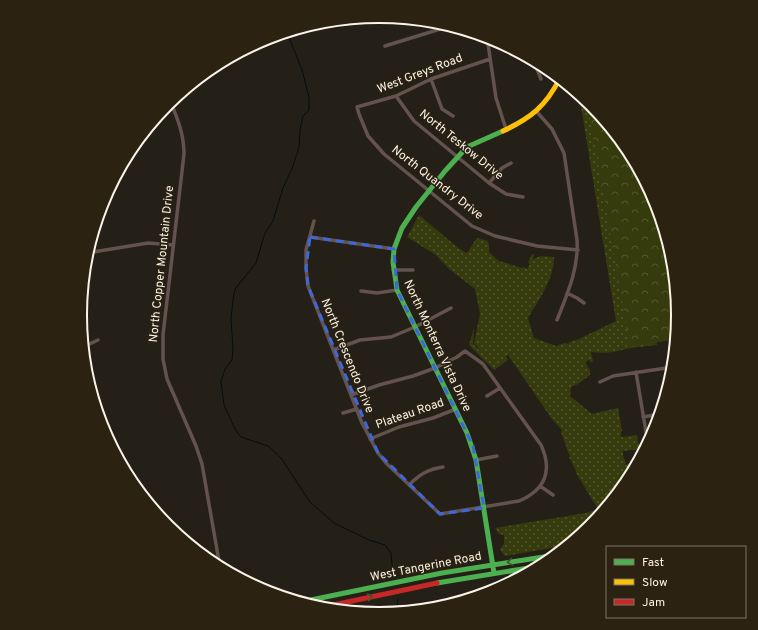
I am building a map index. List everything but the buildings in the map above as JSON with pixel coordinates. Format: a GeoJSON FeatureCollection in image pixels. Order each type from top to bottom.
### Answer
{"type":"FeatureCollection","features":[{"type":"Feature","properties":{"kind":"street"},"geometry":{"type":"LineString","coordinates":[[385,46],[439,30]]}},
{"type":"Feature","properties":{"kind":"street"},"geometry":{"type":"LineString","coordinates":[[488,44],[496,98],[506,129]]}},
{"type":"Feature","properties":{"kind":"street","name":"West Greys Road"},"geometry":{"type":"LineString","coordinates":[[357,107],[396,96],[431,79],[490,59]]}},
{"type":"Feature","properties":{"kind":"street"},"geometry":{"type":"LineString","coordinates":[[537,70],[541,79]]}},
{"type":"Feature","properties":{"kind":"street"},"geometry":{"type":"LineString","coordinates":[[431,79],[442,109],[453,116]]}},
{"type":"Feature","properties":{"kind":"street","name":"North Monterra Vista Drive"},"geometry":{"type":"LineString","coordinates":[[494,573],[476,460],[467,433],[456,409],[397,290],[393,270],[394,249],[404,222],[457,157],[467,147],[474,143],[519,124],[537,112],[552,94],[557,83]]}},
{"type":"Feature","properties":{"kind":"street","name":"North Teskow Drive"},"geometry":{"type":"LineString","coordinates":[[396,96],[414,121],[489,183],[506,194],[523,197]]}},
{"type":"Feature","properties":{"kind":"street","name":"North Quandry Drive"},"geometry":{"type":"LineString","coordinates":[[357,107],[368,136],[384,154],[472,226],[495,236],[537,246],[578,250]]}},
{"type":"Feature","properties":{"kind":"street","name":"North Copper Mountain Drive"},"geometry":{"type":"LineString","coordinates":[[173,109],[180,124],[184,147],[163,335],[163,359],[170,388],[196,446],[202,464],[219,559]]}},
{"type":"Feature","properties":{"kind":"street"},"geometry":{"type":"LineString","coordinates":[[537,112],[552,129],[564,153],[578,250],[576,265],[557,320]]}},
{"type":"Feature","properties":{"kind":"street"},"geometry":{"type":"LineString","coordinates":[[489,183],[502,168],[510,163]]}},
{"type":"Feature","properties":{"kind":"street","name":"North Crescendo Drive"},"geometry":{"type":"LineString","coordinates":[[314,221],[306,250],[308,286],[351,395],[370,439],[378,453],[386,463],[440,514],[484,508]]}},
{"type":"Feature","properties":{"kind":"street"},"geometry":{"type":"LineString","coordinates":[[310,237],[394,249]]}},
{"type":"Feature","properties":{"kind":"street"},"geometry":{"type":"LineString","coordinates":[[94,252],[148,243],[173,245]]}},
{"type":"Feature","properties":{"kind":"street"},"geometry":{"type":"LineString","coordinates":[[393,270],[413,270]]}},
{"type":"Feature","properties":{"kind":"street"},"geometry":{"type":"LineString","coordinates":[[361,291],[377,292],[397,290]]}},
{"type":"Feature","properties":{"kind":"street"},"geometry":{"type":"LineString","coordinates":[[567,293],[577,298],[584,304]]}},
{"type":"Feature","properties":{"kind":"street"},"geometry":{"type":"LineString","coordinates":[[333,350],[360,340],[391,337],[415,327],[451,308]]}},
{"type":"Feature","properties":{"kind":"street"},"geometry":{"type":"LineString","coordinates":[[89,344],[98,340]]}},
{"type":"Feature","properties":{"kind":"street"},"geometry":{"type":"LineString","coordinates":[[351,395],[435,368],[457,357],[465,351],[482,364],[541,445],[545,452],[546,459],[546,472],[540,486],[529,497],[519,501],[484,508]]}},
{"type":"Feature","properties":{"kind":"street"},"geometry":{"type":"LineString","coordinates":[[600,382],[610,377],[666,367]]}},
{"type":"Feature","properties":{"kind":"street"},"geometry":{"type":"LineString","coordinates":[[636,372],[646,433]]}},
{"type":"Feature","properties":{"kind":"street"},"geometry":{"type":"LineString","coordinates":[[487,396],[500,388]]}},
{"type":"Feature","properties":{"kind":"street"},"geometry":{"type":"LineString","coordinates":[[343,413],[357,409]]}},
{"type":"Feature","properties":{"kind":"street","name":"Plateau Road"},"geometry":{"type":"LineString","coordinates":[[370,439],[399,427],[432,418],[456,409]]}},
{"type":"Feature","properties":{"kind":"street"},"geometry":{"type":"LineString","coordinates":[[643,417],[654,415]]}},
{"type":"Feature","properties":{"kind":"street"},"geometry":{"type":"LineString","coordinates":[[476,460],[497,456]]}},
{"type":"Feature","properties":{"kind":"street"},"geometry":{"type":"LineString","coordinates":[[409,485],[427,471],[443,467]]}},
{"type":"Feature","properties":{"kind":"street"},"geometry":{"type":"LineString","coordinates":[[540,486],[553,495]]}},
{"type":"Feature","properties":{"kind":"street","name":"West Tangerine Road"},"geometry":{"type":"LineString","coordinates":[[314,599],[423,577],[542,557]]}},
{"type":"Feature","properties":{"kind":"street","name":"West Tangerine Road"},"geometry":{"type":"LineString","coordinates":[[337,604],[434,584],[524,569]]}},
{"type":"Feature","properties":{"kind":"highlighted area"},"geometry":{"type":"Polygon","coordinates":[[[310,237],[394,249],[397,290],[473,446],[484,508],[440,514],[378,453],[308,286],[306,268],[310,237]]]}},
{"type":"Feature","properties":{"kind":"green space"},"geometry":{"type":"Polygon","coordinates":[[[581,104],[598,121],[670,296],[671,315],[670,340],[657,342],[657,345],[630,348],[606,353],[591,352],[593,361],[590,363],[590,360],[585,362],[590,370],[590,375],[578,384],[571,387],[570,396],[592,414],[618,408],[622,431],[621,437],[637,435],[640,446],[638,449],[623,451],[623,456],[626,463],[625,465],[628,464],[628,467],[611,493],[598,509],[576,473],[569,457],[561,432],[562,430],[552,419],[508,355],[506,356],[508,360],[494,370],[469,345],[474,328],[473,344],[481,352],[474,343],[480,314],[475,289],[448,268],[436,255],[407,237],[419,215],[466,253],[477,238],[488,241],[489,252],[499,261],[522,268],[524,267],[527,269],[530,264],[528,263],[532,254],[534,255],[533,259],[541,256],[554,257],[549,281],[528,318],[534,338],[556,346],[565,343],[568,344],[616,321],[581,104]]]}},
{"type":"Feature","properties":{"kind":"green space"},"geometry":{"type":"Polygon","coordinates":[[[589,113],[611,137],[632,169],[641,186],[656,221],[669,277],[671,315],[670,340],[630,347],[589,113]]]}},
{"type":"Feature","properties":{"kind":"green space"},"geometry":{"type":"Polygon","coordinates":[[[598,509],[572,535],[557,547],[505,556],[500,549],[504,544],[504,535],[499,534],[495,528],[586,513],[598,509]]]}},
{"type":"Feature","properties":{"kind":"waterway"},"geometry":{"type":"LineString","coordinates":[[289,37],[302,70],[309,97],[309,110],[303,116],[299,147],[293,166],[283,188],[273,221],[265,233],[256,263],[235,289],[231,319],[233,348],[232,360],[225,369],[221,381],[224,405],[235,429],[241,437],[268,446],[281,458],[310,502],[334,523],[369,540],[385,545],[391,553],[393,575]]}},
{"type":"Feature","properties":{"kind":"waterway"},"geometry":{"type":"LineString","coordinates":[[397,606],[398,599]]}},
{"type":"Feature","properties":{"kind":"traffic: fast"},"geometry":{"type":"LineString","coordinates":[[494,573],[476,460],[467,433],[397,290],[393,262],[394,249],[402,228],[416,207],[445,171],[467,147],[503,131]]}},
{"type":"Feature","properties":{"kind":"traffic: fast"},"geometry":{"type":"LineString","coordinates":[[314,599],[442,573],[542,557]]}},
{"type":"Feature","properties":{"kind":"traffic: fast"},"geometry":{"type":"LineString","coordinates":[[437,583],[523,569]]}},
{"type":"Feature","properties":{"kind":"traffic: slow"},"geometry":{"type":"LineString","coordinates":[[503,131],[522,121],[537,110],[557,83]]}},
{"type":"Feature","properties":{"kind":"traffic: jam"},"geometry":{"type":"LineString","coordinates":[[337,604],[437,583]]}}]}
